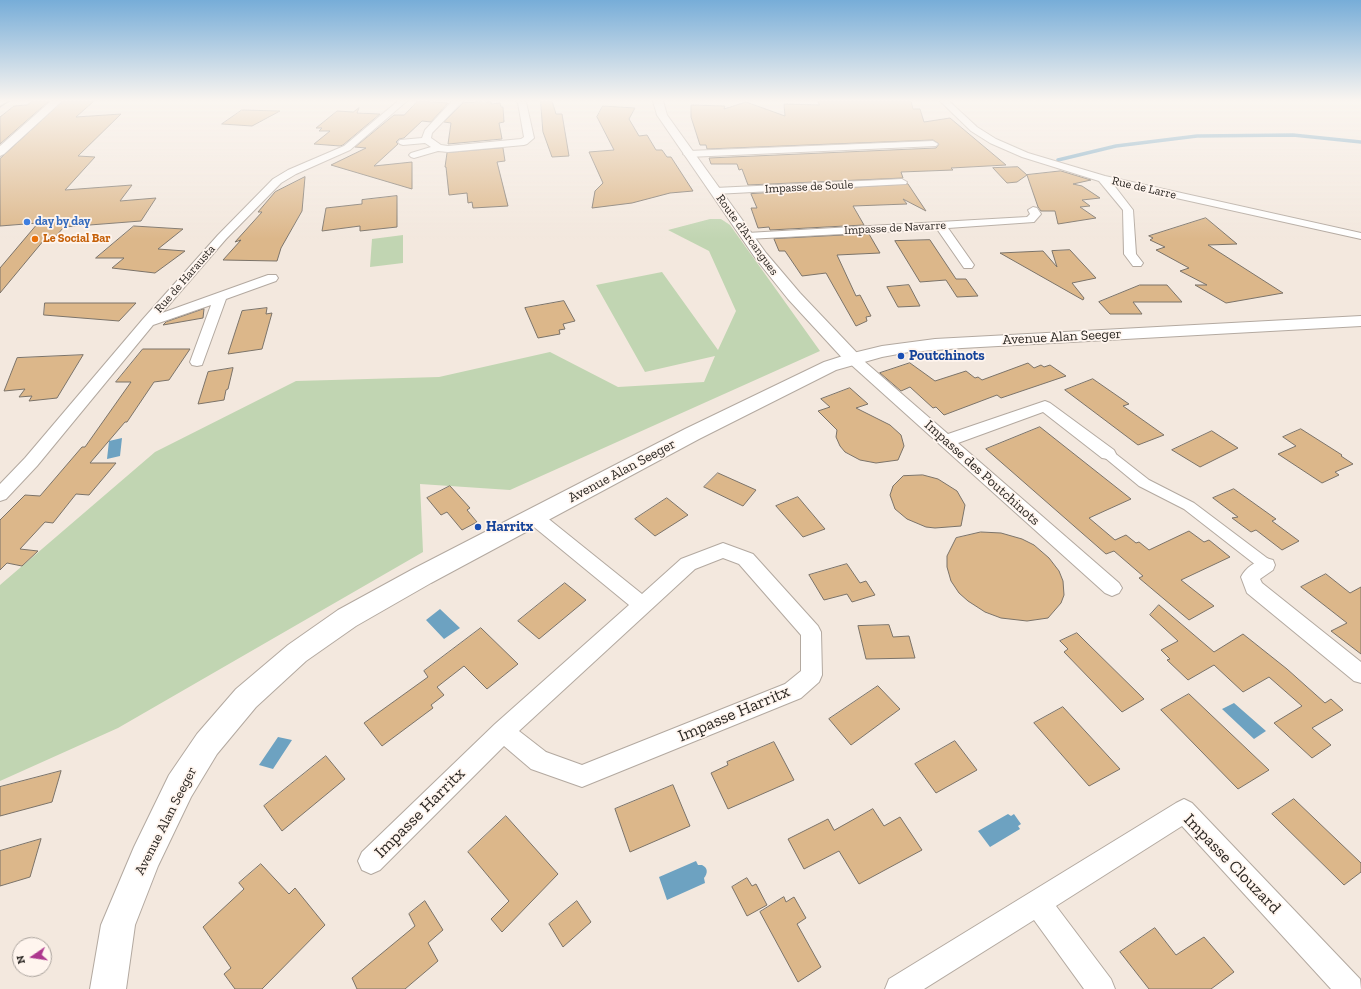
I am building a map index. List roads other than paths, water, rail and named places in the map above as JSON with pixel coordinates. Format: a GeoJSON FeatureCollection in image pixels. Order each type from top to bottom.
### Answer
{"type":"FeatureCollection","features":[{"type":"Feature","properties":{"kind":"main road","name":"Avenue Alan Seeger"},"geometry":{"type":"LineString","coordinates":[[108,989],[118,925],[145,858],[180,786],[207,744],[246,698],[297,653],[347,618],[534,516],[692,434],[830,366],[852,358],[892,350],[960,342],[1361,321]]}},
{"type":"Feature","properties":{"kind":"street","name":"Rue de Harausta"},"geometry":{"type":"LineString","coordinates":[[0,496],[31,462],[148,322],[222,238],[277,181],[292,172],[348,147]]}},
{"type":"Feature","properties":{"kind":"street"},"geometry":{"type":"LineString","coordinates":[[414,155],[438,148],[448,149],[468,147]]}},
{"type":"Feature","properties":{"kind":"street","name":"Route d'Arcangues"},"geometry":{"type":"LineString","coordinates":[[683,147],[761,256],[794,296],[852,358]]}},
{"type":"Feature","properties":{"kind":"street"},"geometry":{"type":"LineString","coordinates":[[688,154],[856,147]]}},
{"type":"Feature","properties":{"kind":"street","name":"Rue de Larre"},"geometry":{"type":"LineString","coordinates":[[1008,147],[1025,155],[1103,179],[1361,236]]}},
{"type":"Feature","properties":{"kind":"street"},"geometry":{"type":"LineString","coordinates":[[1103,179],[1128,210],[1130,254],[1137,263]]}},
{"type":"Feature","properties":{"kind":"street","name":"Impasse de Soule"},"geometry":{"type":"LineString","coordinates":[[715,191],[902,182]]}},
{"type":"Feature","properties":{"kind":"street","name":"Impasse de Navarre"},"geometry":{"type":"LineString","coordinates":[[747,236],[1030,220],[1036,214],[1033,210]]}},
{"type":"Feature","properties":{"kind":"street"},"geometry":{"type":"LineString","coordinates":[[941,226],[968,265]]}},
{"type":"Feature","properties":{"kind":"street"},"geometry":{"type":"LineString","coordinates":[[148,322],[272,278]]}},
{"type":"Feature","properties":{"kind":"street"},"geometry":{"type":"LineString","coordinates":[[197,362],[220,297]]}},
{"type":"Feature","properties":{"kind":"street","name":"Impasse des Poutchinots"},"geometry":{"type":"LineString","coordinates":[[852,358],[1112,588]]}},
{"type":"Feature","properties":{"kind":"street"},"geometry":{"type":"LineString","coordinates":[[946,441],[1045,406],[1144,483],[1188,506],[1266,565],[1250,577],[1254,588],[1361,674]]}},
{"type":"Feature","properties":{"kind":"street"},"geometry":{"type":"LineString","coordinates":[[534,516],[642,605]]}},
{"type":"Feature","properties":{"kind":"street","name":"Impasse Harritx"},"geometry":{"type":"LineString","coordinates":[[371,861],[503,731],[688,564],[723,550],[746,559],[811,632],[812,675],[793,690],[582,776],[539,761],[503,731]]}},
{"type":"Feature","properties":{"kind":"street","name":"Impasse Clouzard"},"geometry":{"type":"LineString","coordinates":[[899,989],[1184,811],[1350,989]]}},
{"type":"Feature","properties":{"kind":"street"},"geometry":{"type":"LineString","coordinates":[[1037,902],[1101,989]]}},
{"type":"Feature","properties":{"kind":"water"},"geometry":{"type":"Polygon","coordinates":[[[122,438],[120,456],[107,459],[109,441],[122,438]]]}},
{"type":"Feature","properties":{"kind":"water"},"geometry":{"type":"Polygon","coordinates":[[[440,609],[460,628],[444,639],[426,620],[440,609]]]}},
{"type":"Feature","properties":{"kind":"water"},"geometry":{"type":"Polygon","coordinates":[[[1234,703],[1266,731],[1254,739],[1222,709],[1234,703]]]}},
{"type":"Feature","properties":{"kind":"water"},"geometry":{"type":"Polygon","coordinates":[[[278,737],[292,740],[273,769],[259,765],[278,737]]]}},
{"type":"Feature","properties":{"kind":"water"},"geometry":{"type":"Polygon","coordinates":[[[1008,814],[1011,816],[1014,814],[1021,824],[1018,826],[1020,829],[990,847],[978,831],[1008,814]]]}},
{"type":"Feature","properties":{"kind":"water"},"geometry":{"type":"Polygon","coordinates":[[[696,861],[698,865],[704,866],[706,869],[707,872],[704,878],[705,883],[667,900],[659,877],[696,861]]]}},
{"type":"Feature","properties":{"kind":"waterway"},"geometry":{"type":"LineString","coordinates":[[1058,160],[1111,147]]}},
{"type":"Feature","properties":{"kind":"place","name":"day by day"},"geometry":{"type":"Point","coordinates":[27,222]}},
{"type":"Feature","properties":{"kind":"place","name":"Le Social Bar"},"geometry":{"type":"Point","coordinates":[35,239]}},
{"type":"Feature","properties":{"kind":"place","name":"Poutchinots"},"geometry":{"type":"Point","coordinates":[901,356]}},
{"type":"Feature","properties":{"kind":"place","name":"Harritx"},"geometry":{"type":"Point","coordinates":[478,527]}}]}
